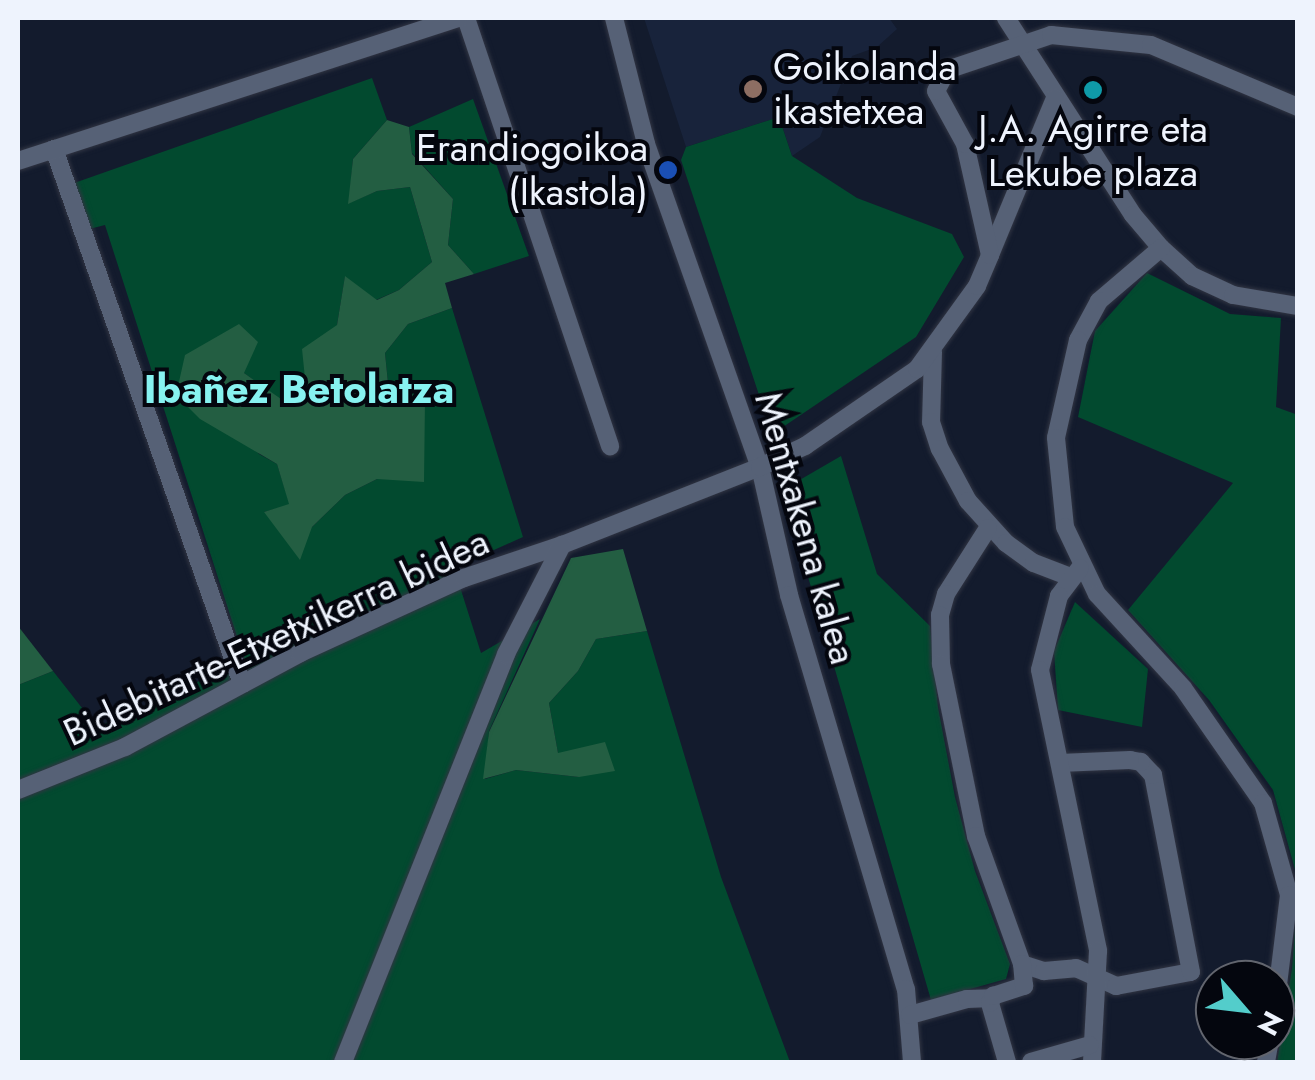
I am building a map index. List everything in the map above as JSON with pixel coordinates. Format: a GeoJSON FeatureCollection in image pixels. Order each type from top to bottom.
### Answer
{"type":"FeatureCollection","features":[{"type":"Feature","properties":{"kind":"street"},"geometry":{"type":"LineString","coordinates":[[18,161],[458,18]]}},
{"type":"Feature","properties":{"kind":"street"},"geometry":{"type":"LineString","coordinates":[[466,18],[610,446]]}},
{"type":"Feature","properties":{"kind":"street","name":"Mentxakena kalea"},"geometry":{"type":"LineString","coordinates":[[614,18],[646,144],[760,467],[789,595],[906,989],[912,1062]]}},
{"type":"Feature","properties":{"kind":"street"},"geometry":{"type":"LineString","coordinates":[[1006,18],[1133,215],[1160,248],[1192,276],[1233,295],[1298,306]]}},
{"type":"Feature","properties":{"kind":"street"},"geometry":{"type":"LineString","coordinates":[[990,255],[965,144],[936,91],[947,70],[1051,35],[1110,41],[1152,46],[1298,107]]}},
{"type":"Feature","properties":{"kind":"street"},"geometry":{"type":"LineString","coordinates":[[1055,98],[977,286],[934,352],[932,422],[968,501],[988,528],[1034,562],[1075,572],[1183,688],[1263,803],[1288,896],[1281,960]]}},
{"type":"Feature","properties":{"kind":"street"},"geometry":{"type":"LineString","coordinates":[[54,149],[242,684]]}},
{"type":"Feature","properties":{"kind":"street"},"geometry":{"type":"LineString","coordinates":[[1031,1062],[1091,1054],[1097,978],[1098,951],[1040,670],[1046,636],[1075,572],[1065,528],[1056,438],[1078,340],[1099,301],[1160,248]]}},
{"type":"Feature","properties":{"kind":"street","name":"Bidebitarte-Etxetxikerra bidea"},"geometry":{"type":"LineString","coordinates":[[18,790],[124,747],[242,684],[464,578],[562,545],[805,446],[918,369],[934,352]]}},
{"type":"Feature","properties":{"kind":"street"},"geometry":{"type":"LineString","coordinates":[[910,1015],[967,1000],[992,998],[1024,986],[1022,964],[976,836],[941,664],[940,615],[946,594],[988,528]]}},
{"type":"Feature","properties":{"kind":"street"},"geometry":{"type":"LineString","coordinates":[[343,1062],[506,654],[562,545]]}},
{"type":"Feature","properties":{"kind":"street"},"geometry":{"type":"LineString","coordinates":[[1022,964],[1044,972],[1076,968],[1116,986],[1191,972],[1154,775],[1141,762],[1130,760],[1060,763]]}},
{"type":"Feature","properties":{"kind":"street"},"geometry":{"type":"LineString","coordinates":[[992,998],[1007,1062]]}},
{"type":"Feature","properties":{"kind":"shaded area","name":"Goikolanda ikastetxea"},"geometry":{"type":"Polygon","coordinates":[[[644,18],[889,18],[897,29],[877,47],[852,56],[820,137],[792,156],[779,117],[686,147],[644,18]]]}},
{"type":"Feature","properties":{"kind":"green space"},"geometry":{"type":"Polygon","coordinates":[[[372,78],[387,120],[353,159],[349,203],[377,191],[410,187],[432,262],[399,290],[376,300],[345,277],[337,325],[306,388],[281,400],[244,373],[186,355],[259,454],[277,464],[290,505],[264,512],[312,527],[345,495],[377,479],[388,383],[385,353],[408,324],[452,308],[523,537],[454,568],[481,653],[540,619],[489,731],[485,779],[516,770],[579,777],[558,753],[549,703],[578,671],[596,639],[647,631],[721,877],[790,1062],[18,1062],[18,685],[53,671],[97,727],[213,675],[246,665],[105,225],[74,233],[60,188],[372,78]]]}},
{"type":"Feature","properties":{"kind":"green space"},"geometry":{"type":"Polygon","coordinates":[[[473,99],[529,256],[474,274],[448,245],[453,199],[412,153],[409,127],[473,99]]]}},
{"type":"Feature","properties":{"kind":"green space"},"geometry":{"type":"Polygon","coordinates":[[[779,117],[792,156],[857,198],[952,234],[964,257],[916,337],[780,429],[768,422],[681,160],[686,147],[779,117]]]}},
{"type":"Feature","properties":{"kind":"green space"},"geometry":{"type":"Polygon","coordinates":[[[387,120],[409,127],[412,154],[453,199],[448,245],[474,274],[445,283],[452,308],[408,324],[385,353],[388,383],[425,400],[424,482],[377,479],[345,495],[312,527],[300,560],[264,512],[289,504],[277,464],[200,419],[176,395],[185,355],[239,324],[258,342],[244,373],[281,399],[306,388],[302,349],[337,325],[345,276],[377,300],[399,290],[432,262],[410,187],[377,191],[348,204],[353,159],[387,120]]]}},
{"type":"Feature","properties":{"kind":"green space"},"geometry":{"type":"Polygon","coordinates":[[[1147,273],[1230,314],[1281,318],[1276,407],[1298,415],[1297,877],[1273,790],[1209,700],[1128,610],[1233,483],[1078,417],[1095,331],[1147,273]]]}},
{"type":"Feature","properties":{"kind":"green space"},"geometry":{"type":"Polygon","coordinates":[[[841,456],[877,574],[930,626],[938,707],[955,797],[975,871],[1010,964],[1006,979],[931,1000],[786,501],[791,485],[841,456]]]}},
{"type":"Feature","properties":{"kind":"green space"},"geometry":{"type":"Polygon","coordinates":[[[623,549],[647,631],[596,639],[578,671],[549,703],[558,753],[605,742],[615,771],[579,777],[516,770],[483,779],[489,732],[571,558],[623,549]]]}},
{"type":"Feature","properties":{"kind":"green space"},"geometry":{"type":"Polygon","coordinates":[[[1075,602],[1148,669],[1142,727],[1058,710],[1054,651],[1075,602]]]}},
{"type":"Feature","properties":{"kind":"green space"},"geometry":{"type":"Polygon","coordinates":[[[18,626],[53,671],[18,685],[18,626]]]}},
{"type":"Feature","properties":{"kind":"green space"},"geometry":{"type":"Polygon","coordinates":[[[1297,899],[1297,1062],[1277,1062],[1295,1060],[1293,960],[1297,899]]]}},
{"type":"Feature","properties":{"kind":"place","name":"Goikolanda ikastetxea"},"geometry":{"type":"Point","coordinates":[753,89]}},
{"type":"Feature","properties":{"kind":"place","name":"J.A. Agirre eta Lekube plaza"},"geometry":{"type":"Point","coordinates":[1093,90]}},
{"type":"Feature","properties":{"kind":"place","name":"Erandiogoikoa (Ikastola)"},"geometry":{"type":"Point","coordinates":[668,170]}},
{"type":"Feature","properties":{"kind":"district","name":"Ibañez Betolatza"},"geometry":{"type":"Point","coordinates":[299,389]}}]}
